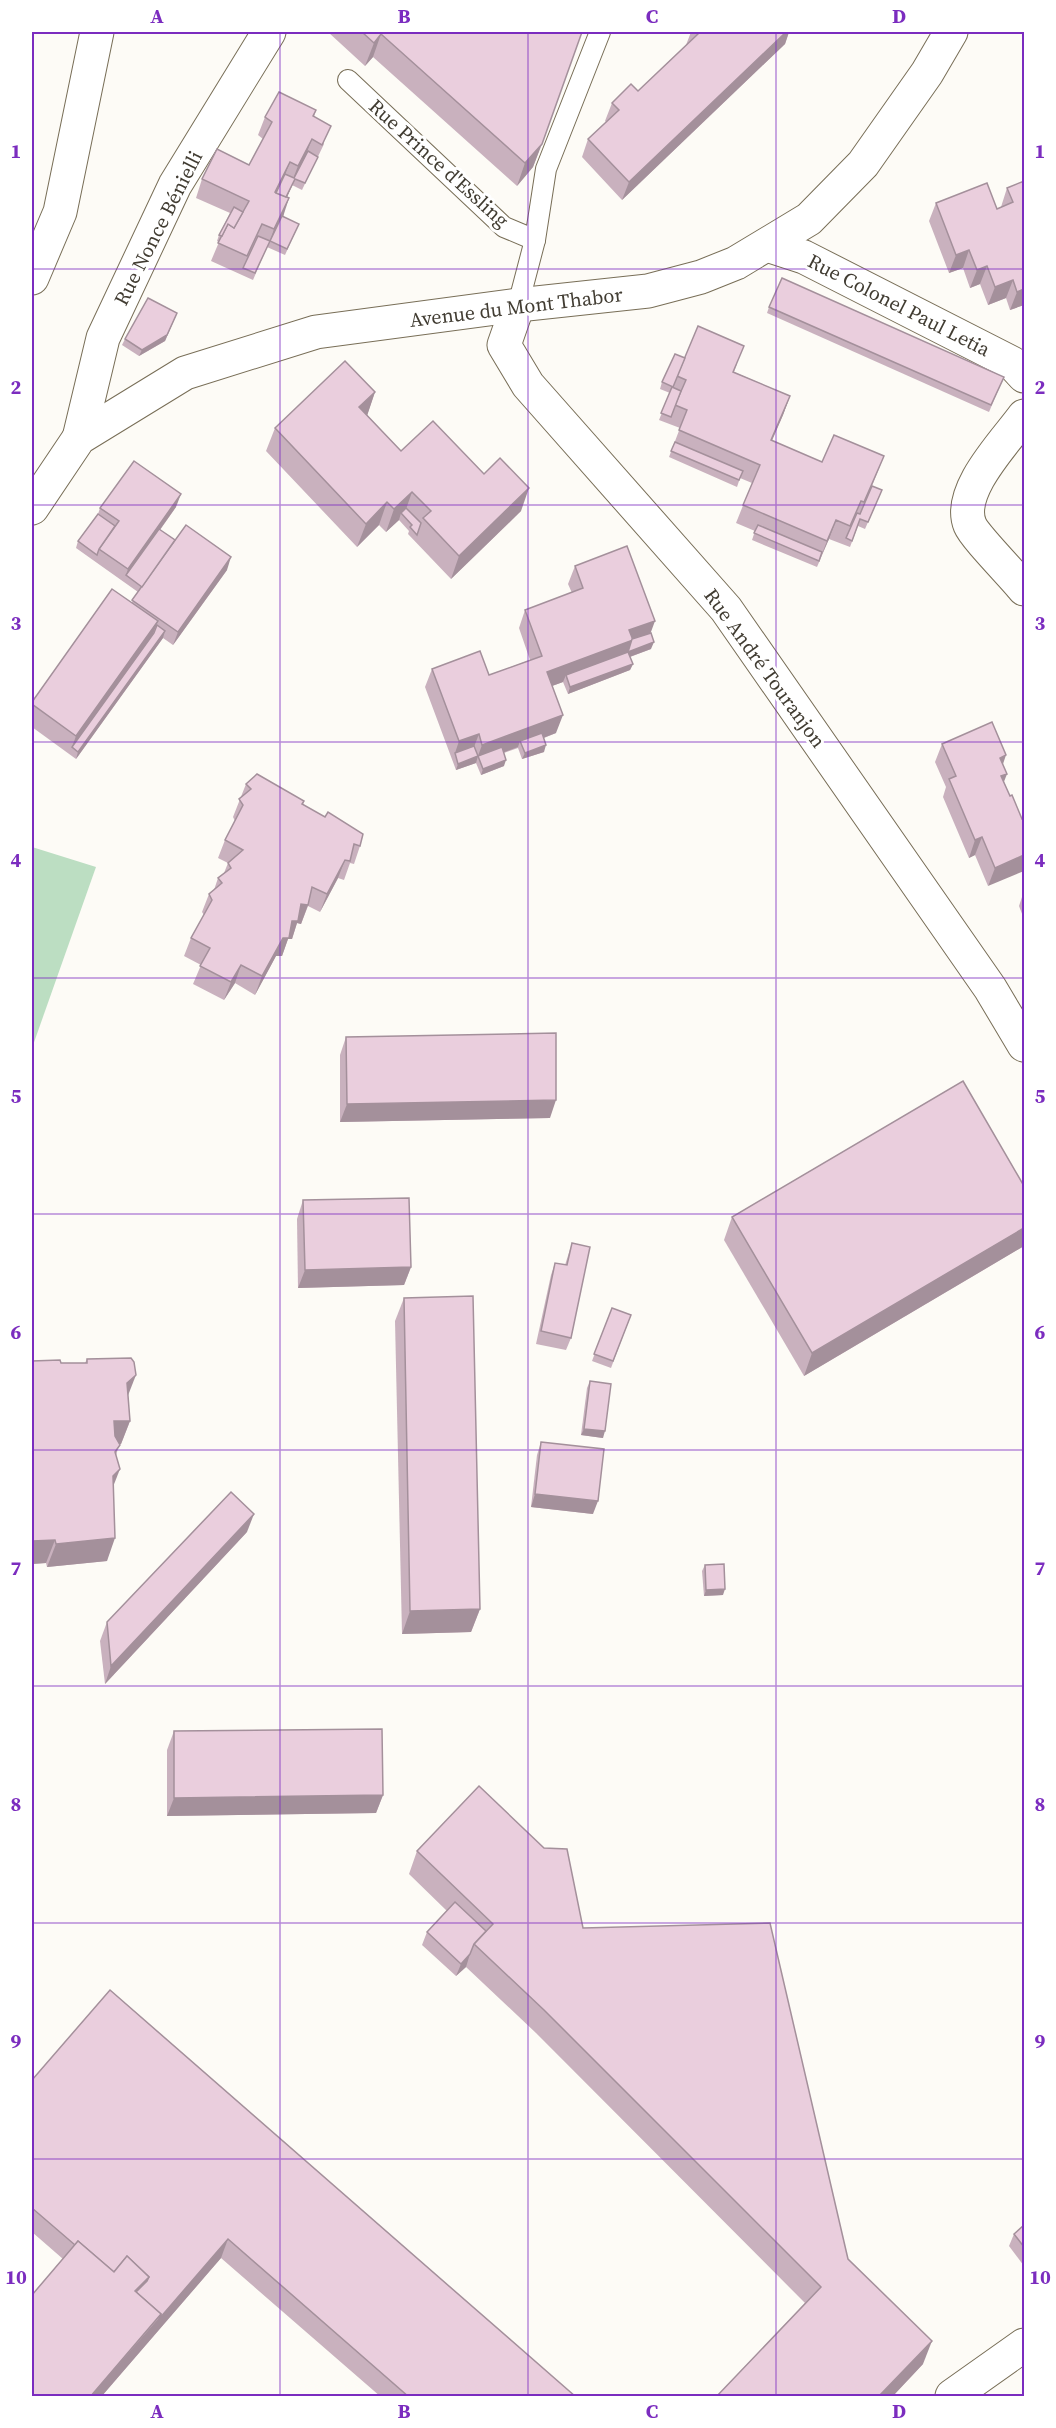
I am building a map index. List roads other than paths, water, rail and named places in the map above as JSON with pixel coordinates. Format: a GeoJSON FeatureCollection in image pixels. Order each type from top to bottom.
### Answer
{"type":"FeatureCollection","features":[{"type":"Feature","properties":{"kind":"street"},"geometry":{"type":"LineString","coordinates":[[32,278],[60,212],[97,32]]}},
{"type":"Feature","properties":{"kind":"street","name":"Rue Nonce Bénielli"},"geometry":{"type":"LineString","coordinates":[[79,438],[103,339],[175,185],[269,32]]}},
{"type":"Feature","properties":{"kind":"street","name":"Avenue du Mont Thabor"},"geometry":{"type":"LineString","coordinates":[[32,508],[79,438],[185,373],[316,332],[518,305],[648,291],[701,277],[736,263],[809,219],[863,164],[927,74],[951,32]]}},
{"type":"Feature","properties":{"kind":"street","name":"Rue Colonel Paul Letia"},"geometry":{"type":"LineString","coordinates":[[767,245],[804,256],[1012,363],[1024,376]]}},
{"type":"Feature","properties":{"kind":"street","name":"Rue André Touranjon"},"geometry":{"type":"LineString","coordinates":[[518,305],[504,345],[528,385],[726,609],[990,988],[1024,1045]]}},
{"type":"Feature","properties":{"kind":"street"},"geometry":{"type":"LineString","coordinates":[[1024,416],[974,483],[969,502],[970,525],[1024,589]]}},
{"type":"Feature","properties":{"kind":"street"},"geometry":{"type":"LineString","coordinates":[[952,2397],[1024,2345]]}},
{"type":"Feature","properties":{"kind":"lane"},"geometry":{"type":"LineString","coordinates":[[518,305],[535,240],[546,170],[600,32]]}},
{"type":"Feature","properties":{"kind":"lane","name":"Rue Prince d'Essling"},"geometry":{"type":"LineString","coordinates":[[348,80],[504,227],[535,240]]}}]}
